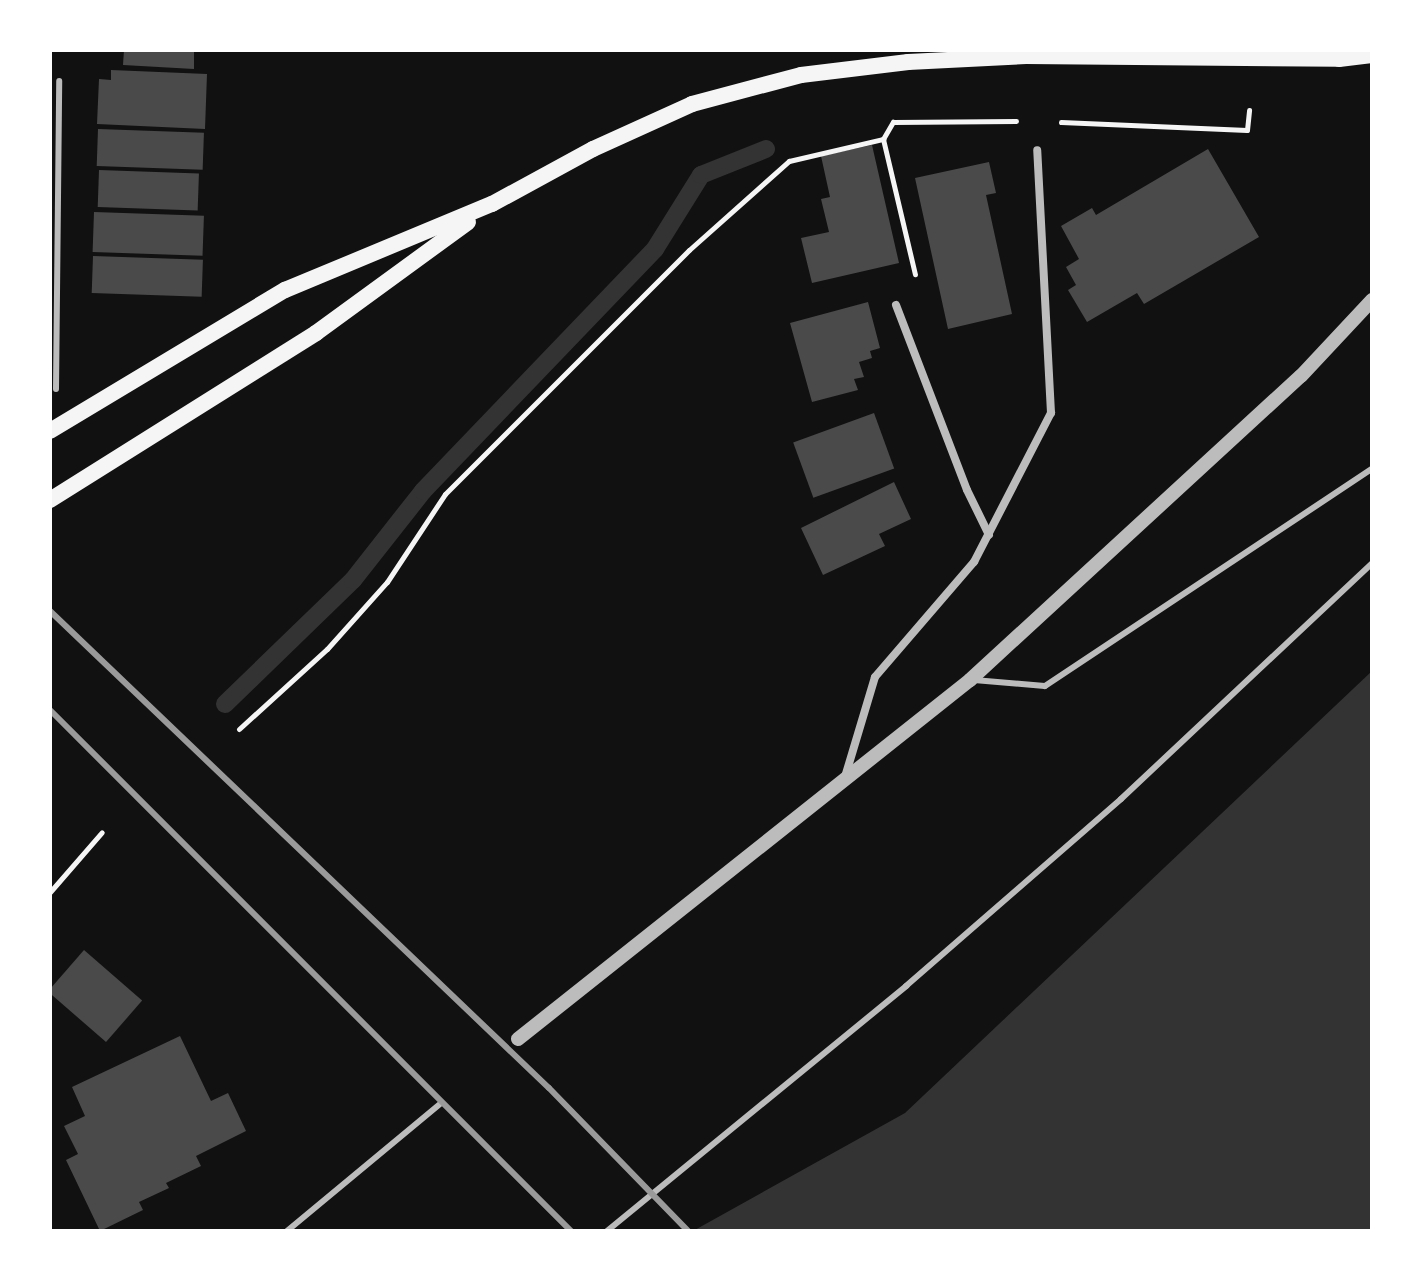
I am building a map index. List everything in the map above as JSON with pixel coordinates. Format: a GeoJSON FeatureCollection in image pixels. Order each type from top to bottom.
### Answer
{"type":"FeatureCollection","features":[{"type":"Feature","properties":{"kind":"main road"},"geometry":{"type":"LineString","coordinates":[[50,431],[285,290],[492,204],[593,149],[692,104],[801,75],[908,62],[1026,56],[1339,59],[1372,55]]}},
{"type":"Feature","properties":{"kind":"main road"},"geometry":{"type":"LineString","coordinates":[[50,500],[316,333],[492,204]]}},
{"type":"Feature","properties":{"kind":"street"},"geometry":{"type":"LineString","coordinates":[[844,782],[875,677],[974,562],[1051,413],[1037,150]]}},
{"type":"Feature","properties":{"kind":"street"},"geometry":{"type":"LineString","coordinates":[[518,1039],[970,680],[1301,376],[1372,300]]}},
{"type":"Feature","properties":{"kind":"street"},"geometry":{"type":"LineString","coordinates":[[896,305],[967,490],[989,535]]}},
{"type":"Feature","properties":{"kind":"lane"},"geometry":{"type":"LineString","coordinates":[[56,389],[53,205],[59,81]]}},
{"type":"Feature","properties":{"kind":"lane"},"geometry":{"type":"LineString","coordinates":[[970,680],[1045,686],[1372,469]]}},
{"type":"Feature","properties":{"kind":"lane"},"geometry":{"type":"LineString","coordinates":[[607,1231],[906,986],[1121,799],[1372,563]]}},
{"type":"Feature","properties":{"kind":"lane"},"geometry":{"type":"LineString","coordinates":[[287,1231],[441,1103]]}},
{"type":"Feature","properties":{"kind":"path"},"geometry":{"type":"LineString","coordinates":[[896,305],[920,291],[883,139],[893,122],[1036,121],[1247,130],[1249,110]]}},
{"type":"Feature","properties":{"kind":"path"},"geometry":{"type":"LineString","coordinates":[[1036,121],[1037,150]]}},
{"type":"Feature","properties":{"kind":"path"},"geometry":{"type":"LineString","coordinates":[[239,729],[327,649],[387,582],[445,494],[689,250],[789,161],[883,139]]}},
{"type":"Feature","properties":{"kind":"path"},"geometry":{"type":"LineString","coordinates":[[50,892],[102,832]]}},
{"type":"Feature","properties":{"kind":"shaded area"},"geometry":{"type":"Polygon","coordinates":[[[1372,671],[1372,1231],[693,1231],[905,1113],[1372,671]]]}},
{"type":"Feature","properties":{"kind":"building"},"geometry":{"type":"Polygon","coordinates":[[[124,50],[194,50],[194,69],[123,65],[124,50]]]}},
{"type":"Feature","properties":{"kind":"building"},"geometry":{"type":"Polygon","coordinates":[[[111,70],[207,74],[205,129],[97,124],[99,79],[111,80],[111,70]]]}},
{"type":"Feature","properties":{"kind":"building"},"geometry":{"type":"Polygon","coordinates":[[[98,129],[204,133],[203,170],[97,166],[98,129]]]}},
{"type":"Feature","properties":{"kind":"building"},"geometry":{"type":"Polygon","coordinates":[[[872,145],[899,263],[812,283],[801,238],[829,232],[821,199],[830,197],[821,156],[872,145]]]}},
{"type":"Feature","properties":{"kind":"building"},"geometry":{"type":"Polygon","coordinates":[[[1208,149],[1259,237],[1144,304],[1137,293],[1087,322],[1068,290],[1076,285],[1066,267],[1079,259],[1061,226],[1092,208],[1096,215],[1208,149]]]}},
{"type":"Feature","properties":{"kind":"building"},"geometry":{"type":"Polygon","coordinates":[[[989,162],[996,193],[986,195],[1012,314],[948,329],[915,178],[989,162]]]}},
{"type":"Feature","properties":{"kind":"building"},"geometry":{"type":"Polygon","coordinates":[[[99,170],[199,173],[198,210],[98,207],[99,170]]]}},
{"type":"Feature","properties":{"kind":"building"},"geometry":{"type":"Polygon","coordinates":[[[94,212],[204,216],[203,256],[93,252],[94,212]]]}},
{"type":"Feature","properties":{"kind":"building"},"geometry":{"type":"Polygon","coordinates":[[[93,256],[203,260],[202,297],[92,293],[93,256]]]}},
{"type":"Feature","properties":{"kind":"building"},"geometry":{"type":"Polygon","coordinates":[[[868,302],[880,348],[870,351],[872,358],[859,362],[864,377],[854,379],[858,390],[812,402],[790,323],[868,302]]]}},
{"type":"Feature","properties":{"kind":"building"},"geometry":{"type":"Polygon","coordinates":[[[874,413],[894,468],[813,498],[793,442],[874,413]]]}},
{"type":"Feature","properties":{"kind":"building"},"geometry":{"type":"Polygon","coordinates":[[[894,482],[911,519],[879,534],[885,546],[823,575],[801,528],[894,482]]]}},
{"type":"Feature","properties":{"kind":"building"},"geometry":{"type":"Polygon","coordinates":[[[84,950],[142,1001],[106,1042],[50,993],[50,989],[84,950]]]}},
{"type":"Feature","properties":{"kind":"building"},"geometry":{"type":"Polygon","coordinates":[[[180,1036],[211,1101],[228,1093],[246,1131],[196,1156],[201,1166],[166,1183],[169,1188],[139,1202],[143,1210],[100,1231],[66,1160],[78,1154],[64,1126],[85,1116],[72,1087],[180,1036]]]}},
{"type":"Feature","properties":{"kind":"waterway"},"geometry":{"type":"LineString","coordinates":[[225,704],[353,580],[423,491],[655,249],[701,175],[766,149]]}},
{"type":"Feature","properties":{"kind":"railway"},"geometry":{"type":"LineString","coordinates":[[50,611],[549,1088],[688,1231]]}},
{"type":"Feature","properties":{"kind":"railway"},"geometry":{"type":"LineString","coordinates":[[50,710],[571,1231]]}}]}
